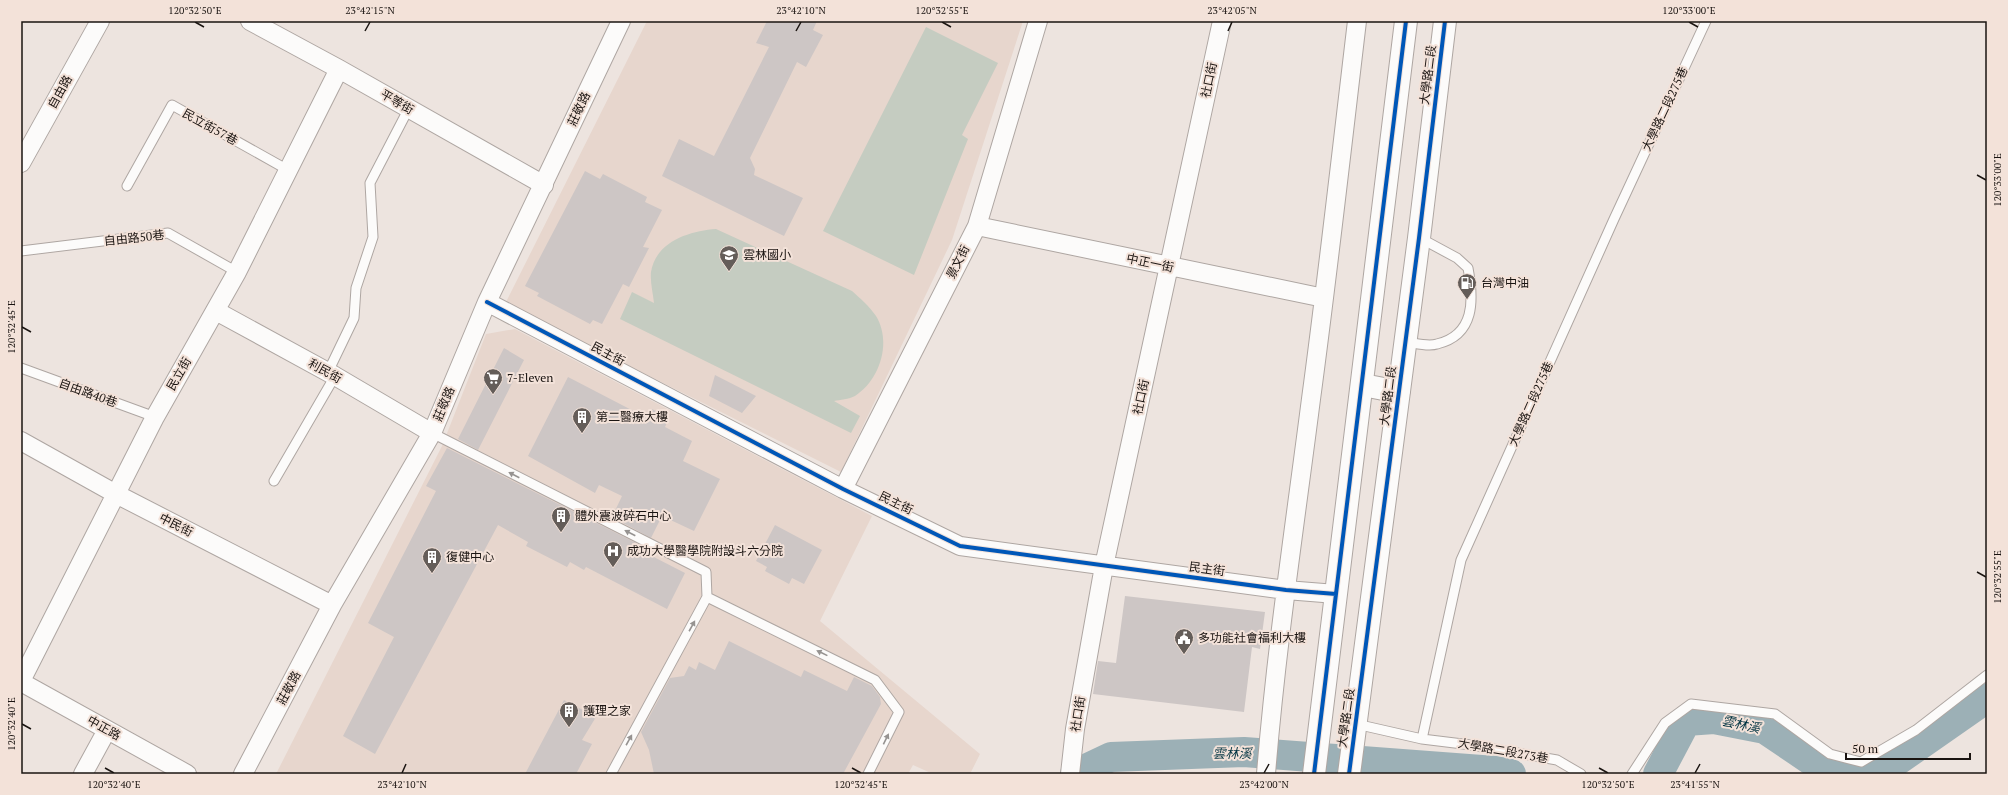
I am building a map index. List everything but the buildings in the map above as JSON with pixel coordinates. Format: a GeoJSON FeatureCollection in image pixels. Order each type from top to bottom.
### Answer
{"type":"FeatureCollection","features":[{"type":"Feature","properties":{"kind":"main road","name":"大學路二段"},"geometry":{"type":"LineString","coordinates":[[1314,774],[1406,21]]}},
{"type":"Feature","properties":{"kind":"main road","name":"大學路二段"},"geometry":{"type":"LineString","coordinates":[[1349,774],[1406,342],[1445,21]]}},
{"type":"Feature","properties":{"kind":"main road"},"geometry":{"type":"LineString","coordinates":[[1362,385],[1399,392]]}},
{"type":"Feature","properties":{"kind":"street","name":"自由路"},"geometry":{"type":"LineString","coordinates":[[21,163],[100,21]]}},
{"type":"Feature","properties":{"kind":"street","name":"平等街"},"geometry":{"type":"LineString","coordinates":[[250,21],[339,68],[544,185]]}},
{"type":"Feature","properties":{"kind":"street","name":"莊敬路"},"geometry":{"type":"LineString","coordinates":[[243,774],[332,605],[432,433],[487,302],[621,21]]}},
{"type":"Feature","properties":{"kind":"street","name":"景文街"},"geometry":{"type":"LineString","coordinates":[[843,489],[977,226],[1038,21]]}},
{"type":"Feature","properties":{"kind":"street","name":"社口街"},"geometry":{"type":"LineString","coordinates":[[1070,774],[1075,729],[1104,566],[1222,21]]}},
{"type":"Feature","properties":{"kind":"street"},"geometry":{"type":"LineString","coordinates":[[1266,774],[1270,724],[1286,590],[1324,298],[1357,21]]}},
{"type":"Feature","properties":{"kind":"street","name":"民立街"},"geometry":{"type":"LineString","coordinates":[[21,681],[155,417],[237,272],[339,68]]}},
{"type":"Feature","properties":{"kind":"street","name":"中正一街"},"geometry":{"type":"LineString","coordinates":[[977,226],[1324,298]]}},
{"type":"Feature","properties":{"kind":"street","name":"民主街"},"geometry":{"type":"LineString","coordinates":[[487,302],[843,489],[960,546],[1286,590],[1336,594]]}},
{"type":"Feature","properties":{"kind":"street","name":"利民街"},"geometry":{"type":"LineString","coordinates":[[216,311],[331,374],[432,433]]}},
{"type":"Feature","properties":{"kind":"street","name":"中民街"},"geometry":{"type":"LineString","coordinates":[[21,441],[116,494],[332,605]]}},
{"type":"Feature","properties":{"kind":"street","name":"中正路"},"geometry":{"type":"LineString","coordinates":[[21,681],[187,774]]}},
{"type":"Feature","properties":{"kind":"street"},"geometry":{"type":"LineString","coordinates":[[84,774],[107,730]]}},
{"type":"Feature","properties":{"kind":"lane","name":"大學路二段275巷"},"geometry":{"type":"LineString","coordinates":[[1422,739],[1461,560],[1614,219],[1706,21]]}},
{"type":"Feature","properties":{"kind":"lane","name":"民立街57巷"},"geometry":{"type":"LineString","coordinates":[[127,186],[172,105],[288,170]]}},
{"type":"Feature","properties":{"kind":"lane"},"geometry":{"type":"LineString","coordinates":[[274,480],[331,374],[354,318],[356,288],[373,237],[370,183],[409,108]]}},
{"type":"Feature","properties":{"kind":"lane","name":"自由路50巷"},"geometry":{"type":"LineString","coordinates":[[21,251],[168,233],[237,272]]}},
{"type":"Feature","properties":{"kind":"lane"},"geometry":{"type":"LineString","coordinates":[[1406,342],[1436,345],[1459,334],[1467,321],[1472,305],[1468,268],[1457,258],[1439,247],[1419,238]]}},
{"type":"Feature","properties":{"kind":"lane","name":"自由路40巷"},"geometry":{"type":"LineString","coordinates":[[21,368],[155,417]]}},
{"type":"Feature","properties":{"kind":"lane"},"geometry":{"type":"LineString","coordinates":[[432,433],[706,572],[708,597],[611,774]]}},
{"type":"Feature","properties":{"kind":"lane"},"geometry":{"type":"LineString","coordinates":[[708,597],[875,680],[899,712],[868,774]]}},
{"type":"Feature","properties":{"kind":"lane"},"geometry":{"type":"LineString","coordinates":[[1632,774],[1665,723],[1691,704],[1775,714],[1830,754],[1861,762],[1916,730],[1987,675]]}},
{"type":"Feature","properties":{"kind":"lane"},"geometry":{"type":"LineString","coordinates":[[1355,729],[1422,739]]}},
{"type":"Feature","properties":{"kind":"lane","name":"大學路二段273巷"},"geometry":{"type":"LineString","coordinates":[[1422,739],[1471,745],[1557,760],[1581,774]]}},
{"type":"Feature","properties":{"kind":"shaded area","name":"雲林國小"},"geometry":{"type":"Polygon","coordinates":[[[647,21],[1023,21],[952,240],[841,472],[505,304],[647,21]]]}},
{"type":"Feature","properties":{"kind":"shaded area"},"geometry":{"type":"Polygon","coordinates":[[[926,27],[998,63],[962,135],[968,139],[914,275],[823,231],[926,27]]]}},
{"type":"Feature","properties":{"kind":"shaded area"},"geometry":{"type":"Polygon","coordinates":[[[716,229],[852,291],[876,316],[881,326],[883,337],[883,349],[877,371],[864,389],[855,396],[834,401],[860,416],[851,433],[620,319],[632,292],[654,303],[651,272],[654,261],[667,245],[685,235],[716,229]]]}},
{"type":"Feature","properties":{"kind":"shaded area","name":"成功大學醫學院附設斗六分院"},"geometry":{"type":"Polygon","coordinates":[[[515,329],[872,516],[820,621],[980,754],[970,774],[933,774],[913,765],[908,774],[276,774],[442,446],[486,334],[515,329]]]}},
{"type":"Feature","properties":{"kind":"waterway","name":"雲林溪"},"geometry":{"type":"LineString","coordinates":[[1864,774],[1878,774],[1987,698]]}},
{"type":"Feature","properties":{"kind":"waterway","name":"雲林溪"},"geometry":{"type":"LineString","coordinates":[[1658,774],[1686,721],[1714,719],[1765,729],[1821,767],[1843,774]]}},
{"type":"Feature","properties":{"kind":"waterway","name":"雲林溪"},"geometry":{"type":"LineString","coordinates":[[1075,774],[1111,757],[1244,752],[1495,771],[1511,774]]}},
{"type":"Feature","properties":{"kind":"cycle path"},"geometry":{"type":"LineString","coordinates":[[1314,774],[1406,21]]}},
{"type":"Feature","properties":{"kind":"cycle path"},"geometry":{"type":"LineString","coordinates":[[1349,774],[1419,238],[1445,21]]}},
{"type":"Feature","properties":{"kind":"cycle path"},"geometry":{"type":"LineString","coordinates":[[487,302],[843,489],[960,546],[1286,590],[1336,594]]}},
{"type":"Feature","properties":{"kind":"place","name":"雲林國小"},"geometry":{"type":"Point","coordinates":[729,272]}},
{"type":"Feature","properties":{"kind":"place","name":"台灣中油"},"geometry":{"type":"Point","coordinates":[1467,300]}},
{"type":"Feature","properties":{"kind":"place","name":"7-Eleven"},"geometry":{"type":"Point","coordinates":[493,395]}},
{"type":"Feature","properties":{"kind":"place","name":"第二醫療大樓"},"geometry":{"type":"Point","coordinates":[582,434]}},
{"type":"Feature","properties":{"kind":"place","name":"體外震波碎石中心"},"geometry":{"type":"Point","coordinates":[561,533]}},
{"type":"Feature","properties":{"kind":"place","name":"成功大學醫學院附設斗六分院"},"geometry":{"type":"Point","coordinates":[613,568]}},
{"type":"Feature","properties":{"kind":"place","name":"復健中心"},"geometry":{"type":"Point","coordinates":[432,574]}},
{"type":"Feature","properties":{"kind":"place","name":"多功能社會福利大樓"},"geometry":{"type":"Point","coordinates":[1184,655]}},
{"type":"Feature","properties":{"kind":"place","name":"護理之家"},"geometry":{"type":"Point","coordinates":[569,728]}}]}
